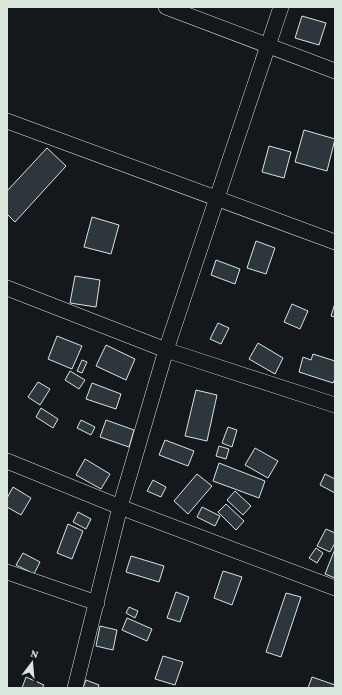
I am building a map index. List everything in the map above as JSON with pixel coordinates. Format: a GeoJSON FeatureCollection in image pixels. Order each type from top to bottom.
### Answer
{"type":"FeatureCollection","features":[{"type":"Feature","properties":{"kind":"street"},"geometry":{"type":"LineString","coordinates":[[166,7],[335,71]]}},
{"type":"Feature","properties":{"kind":"street"},"geometry":{"type":"LineString","coordinates":[[75,688],[120,507],[166,350],[281,7]]}},
{"type":"Feature","properties":{"kind":"street"},"geometry":{"type":"LineString","coordinates":[[7,121],[335,242]]}},
{"type":"Feature","properties":{"kind":"street"},"geometry":{"type":"LineString","coordinates":[[7,288],[166,350],[335,405]]}},
{"type":"Feature","properties":{"kind":"street"},"geometry":{"type":"LineString","coordinates":[[7,461],[120,507],[335,588]]}},
{"type":"Feature","properties":{"kind":"street"},"geometry":{"type":"LineString","coordinates":[[7,572],[97,603]]}},
{"type":"Feature","properties":{"kind":"building"},"geometry":{"type":"Polygon","coordinates":[[[302,16],[326,23],[319,45],[295,38],[302,16]]]}},
{"type":"Feature","properties":{"kind":"building"},"geometry":{"type":"Polygon","coordinates":[[[304,130],[335,139],[327,171],[295,162],[304,130]]]}},
{"type":"Feature","properties":{"kind":"building"},"geometry":{"type":"Polygon","coordinates":[[[269,146],[291,152],[284,178],[262,172],[269,146]]]}},
{"type":"Feature","properties":{"kind":"building"},"geometry":{"type":"Polygon","coordinates":[[[47,148],[66,166],[15,222],[7,214],[7,191],[47,148]]]}},
{"type":"Feature","properties":{"kind":"building"},"geometry":{"type":"Polygon","coordinates":[[[92,217],[119,225],[111,254],[84,247],[92,217]]]}},
{"type":"Feature","properties":{"kind":"building"},"geometry":{"type":"Polygon","coordinates":[[[256,241],[275,248],[266,274],[247,268],[256,241]]]}},
{"type":"Feature","properties":{"kind":"building"},"geometry":{"type":"Polygon","coordinates":[[[216,260],[240,269],[235,284],[211,275],[216,260]]]}},
{"type":"Feature","properties":{"kind":"building"},"geometry":{"type":"Polygon","coordinates":[[[75,276],[100,280],[96,307],[70,303],[75,276]]]}},
{"type":"Feature","properties":{"kind":"building"},"geometry":{"type":"Polygon","coordinates":[[[335,303],[335,317],[331,316],[335,303]]]}},
{"type":"Feature","properties":{"kind":"building"},"geometry":{"type":"Polygon","coordinates":[[[292,304],[308,311],[300,329],[284,322],[292,304]]]}},
{"type":"Feature","properties":{"kind":"building"},"geometry":{"type":"Polygon","coordinates":[[[218,323],[229,328],[221,344],[210,339],[218,323]]]}},
{"type":"Feature","properties":{"kind":"building"},"geometry":{"type":"Polygon","coordinates":[[[57,336],[82,346],[72,369],[48,359],[57,336]]]}},
{"type":"Feature","properties":{"kind":"building"},"geometry":{"type":"Polygon","coordinates":[[[258,343],[283,358],[275,374],[249,359],[258,343]]]}},
{"type":"Feature","properties":{"kind":"building"},"geometry":{"type":"Polygon","coordinates":[[[106,345],[135,359],[126,380],[96,366],[106,345]]]}},
{"type":"Feature","properties":{"kind":"building"},"geometry":{"type":"Polygon","coordinates":[[[313,354],[335,361],[335,379],[333,383],[299,372],[303,357],[311,360],[313,354]]]}},
{"type":"Feature","properties":{"kind":"building"},"geometry":{"type":"Polygon","coordinates":[[[82,360],[87,362],[82,373],[77,371],[82,360]]]}},
{"type":"Feature","properties":{"kind":"building"},"geometry":{"type":"Polygon","coordinates":[[[70,371],[85,380],[79,389],[65,380],[70,371]]]}},
{"type":"Feature","properties":{"kind":"building"},"geometry":{"type":"Polygon","coordinates":[[[38,382],[50,389],[40,405],[28,397],[38,382]]]}},
{"type":"Feature","properties":{"kind":"building"},"geometry":{"type":"Polygon","coordinates":[[[92,383],[121,394],[116,409],[86,399],[92,383]]]}},
{"type":"Feature","properties":{"kind":"building"},"geometry":{"type":"Polygon","coordinates":[[[196,390],[217,395],[207,441],[185,436],[196,390]]]}},
{"type":"Feature","properties":{"kind":"building"},"geometry":{"type":"Polygon","coordinates":[[[41,408],[58,419],[53,428],[36,417],[41,408]]]}},
{"type":"Feature","properties":{"kind":"building"},"geometry":{"type":"Polygon","coordinates":[[[81,420],[95,427],[91,435],[77,428],[81,420]]]}},
{"type":"Feature","properties":{"kind":"building"},"geometry":{"type":"Polygon","coordinates":[[[106,420],[134,430],[129,447],[100,437],[106,420]]]}},
{"type":"Feature","properties":{"kind":"building"},"geometry":{"type":"Polygon","coordinates":[[[228,427],[237,430],[232,447],[222,443],[228,427]]]}},
{"type":"Feature","properties":{"kind":"building"},"geometry":{"type":"Polygon","coordinates":[[[165,440],[194,451],[188,466],[159,455],[165,440]]]}},
{"type":"Feature","properties":{"kind":"building"},"geometry":{"type":"Polygon","coordinates":[[[219,446],[229,449],[226,459],[216,456],[219,446]]]}},
{"type":"Feature","properties":{"kind":"building"},"geometry":{"type":"Polygon","coordinates":[[[255,448],[278,461],[268,478],[245,465],[255,448]]]}},
{"type":"Feature","properties":{"kind":"building"},"geometry":{"type":"Polygon","coordinates":[[[85,459],[110,474],[101,489],[76,475],[85,459]]]}},
{"type":"Feature","properties":{"kind":"building"},"geometry":{"type":"Polygon","coordinates":[[[219,463],[265,481],[259,498],[213,481],[219,463]]]}},
{"type":"Feature","properties":{"kind":"building"},"geometry":{"type":"Polygon","coordinates":[[[197,474],[212,486],[188,514],[174,501],[197,474]]]}},
{"type":"Feature","properties":{"kind":"building"},"geometry":{"type":"Polygon","coordinates":[[[325,474],[335,479],[335,493],[320,485],[325,474]]]}},
{"type":"Feature","properties":{"kind":"building"},"geometry":{"type":"Polygon","coordinates":[[[153,480],[166,487],[161,497],[147,491],[153,480]]]}},
{"type":"Feature","properties":{"kind":"building"},"geometry":{"type":"Polygon","coordinates":[[[13,487],[31,498],[21,515],[7,507],[7,498],[13,487]]]}},
{"type":"Feature","properties":{"kind":"building"},"geometry":{"type":"Polygon","coordinates":[[[235,491],[251,506],[243,515],[227,500],[235,491]]]}},
{"type":"Feature","properties":{"kind":"building"},"geometry":{"type":"Polygon","coordinates":[[[226,504],[244,521],[236,530],[218,512],[226,504]]]}},
{"type":"Feature","properties":{"kind":"building"},"geometry":{"type":"Polygon","coordinates":[[[202,507],[220,516],[215,526],[197,517],[202,507]]]}},
{"type":"Feature","properties":{"kind":"building"},"geometry":{"type":"Polygon","coordinates":[[[78,512],[91,519],[86,529],[73,522],[78,512]]]}},
{"type":"Feature","properties":{"kind":"building"},"geometry":{"type":"Polygon","coordinates":[[[68,524],[83,531],[72,559],[57,553],[68,524]]]}},
{"type":"Feature","properties":{"kind":"building"},"geometry":{"type":"Polygon","coordinates":[[[326,529],[335,533],[335,543],[330,552],[317,546],[326,529]]]}},
{"type":"Feature","properties":{"kind":"building"},"geometry":{"type":"Polygon","coordinates":[[[316,548],[323,553],[317,563],[309,558],[316,548]]]}},
{"type":"Feature","properties":{"kind":"building"},"geometry":{"type":"Polygon","coordinates":[[[335,549],[335,578],[325,574],[335,549]]]}},
{"type":"Feature","properties":{"kind":"building"},"geometry":{"type":"Polygon","coordinates":[[[23,553],[40,562],[34,574],[16,565],[23,553]]]}},
{"type":"Feature","properties":{"kind":"building"},"geometry":{"type":"Polygon","coordinates":[[[131,556],[164,566],[159,582],[126,572],[131,556]]]}},
{"type":"Feature","properties":{"kind":"building"},"geometry":{"type":"Polygon","coordinates":[[[223,571],[242,577],[232,605],[214,598],[223,571]]]}},
{"type":"Feature","properties":{"kind":"building"},"geometry":{"type":"Polygon","coordinates":[[[176,592],[189,597],[180,622],[167,618],[176,592]]]}},
{"type":"Feature","properties":{"kind":"building"},"geometry":{"type":"Polygon","coordinates":[[[286,593],[301,597],[281,657],[266,652],[286,593]]]}},
{"type":"Feature","properties":{"kind":"building"},"geometry":{"type":"Polygon","coordinates":[[[129,607],[138,611],[135,618],[126,613],[129,607]]]}},
{"type":"Feature","properties":{"kind":"building"},"geometry":{"type":"Polygon","coordinates":[[[127,618],[152,629],[147,641],[122,630],[127,618]]]}},
{"type":"Feature","properties":{"kind":"building"},"geometry":{"type":"Polygon","coordinates":[[[100,626],[117,630],[113,650],[96,646],[100,626]]]}},
{"type":"Feature","properties":{"kind":"building"},"geometry":{"type":"Polygon","coordinates":[[[163,656],[183,662],[175,685],[155,679],[163,656]]]}},
{"type":"Feature","properties":{"kind":"building"},"geometry":{"type":"Polygon","coordinates":[[[26,677],[44,685],[42,688],[22,688],[26,677]]]}},
{"type":"Feature","properties":{"kind":"building"},"geometry":{"type":"Polygon","coordinates":[[[312,677],[335,685],[335,688],[308,688],[312,677]]]}},
{"type":"Feature","properties":{"kind":"building"},"geometry":{"type":"Polygon","coordinates":[[[86,680],[99,685],[98,688],[83,688],[86,680]]]}}]}
